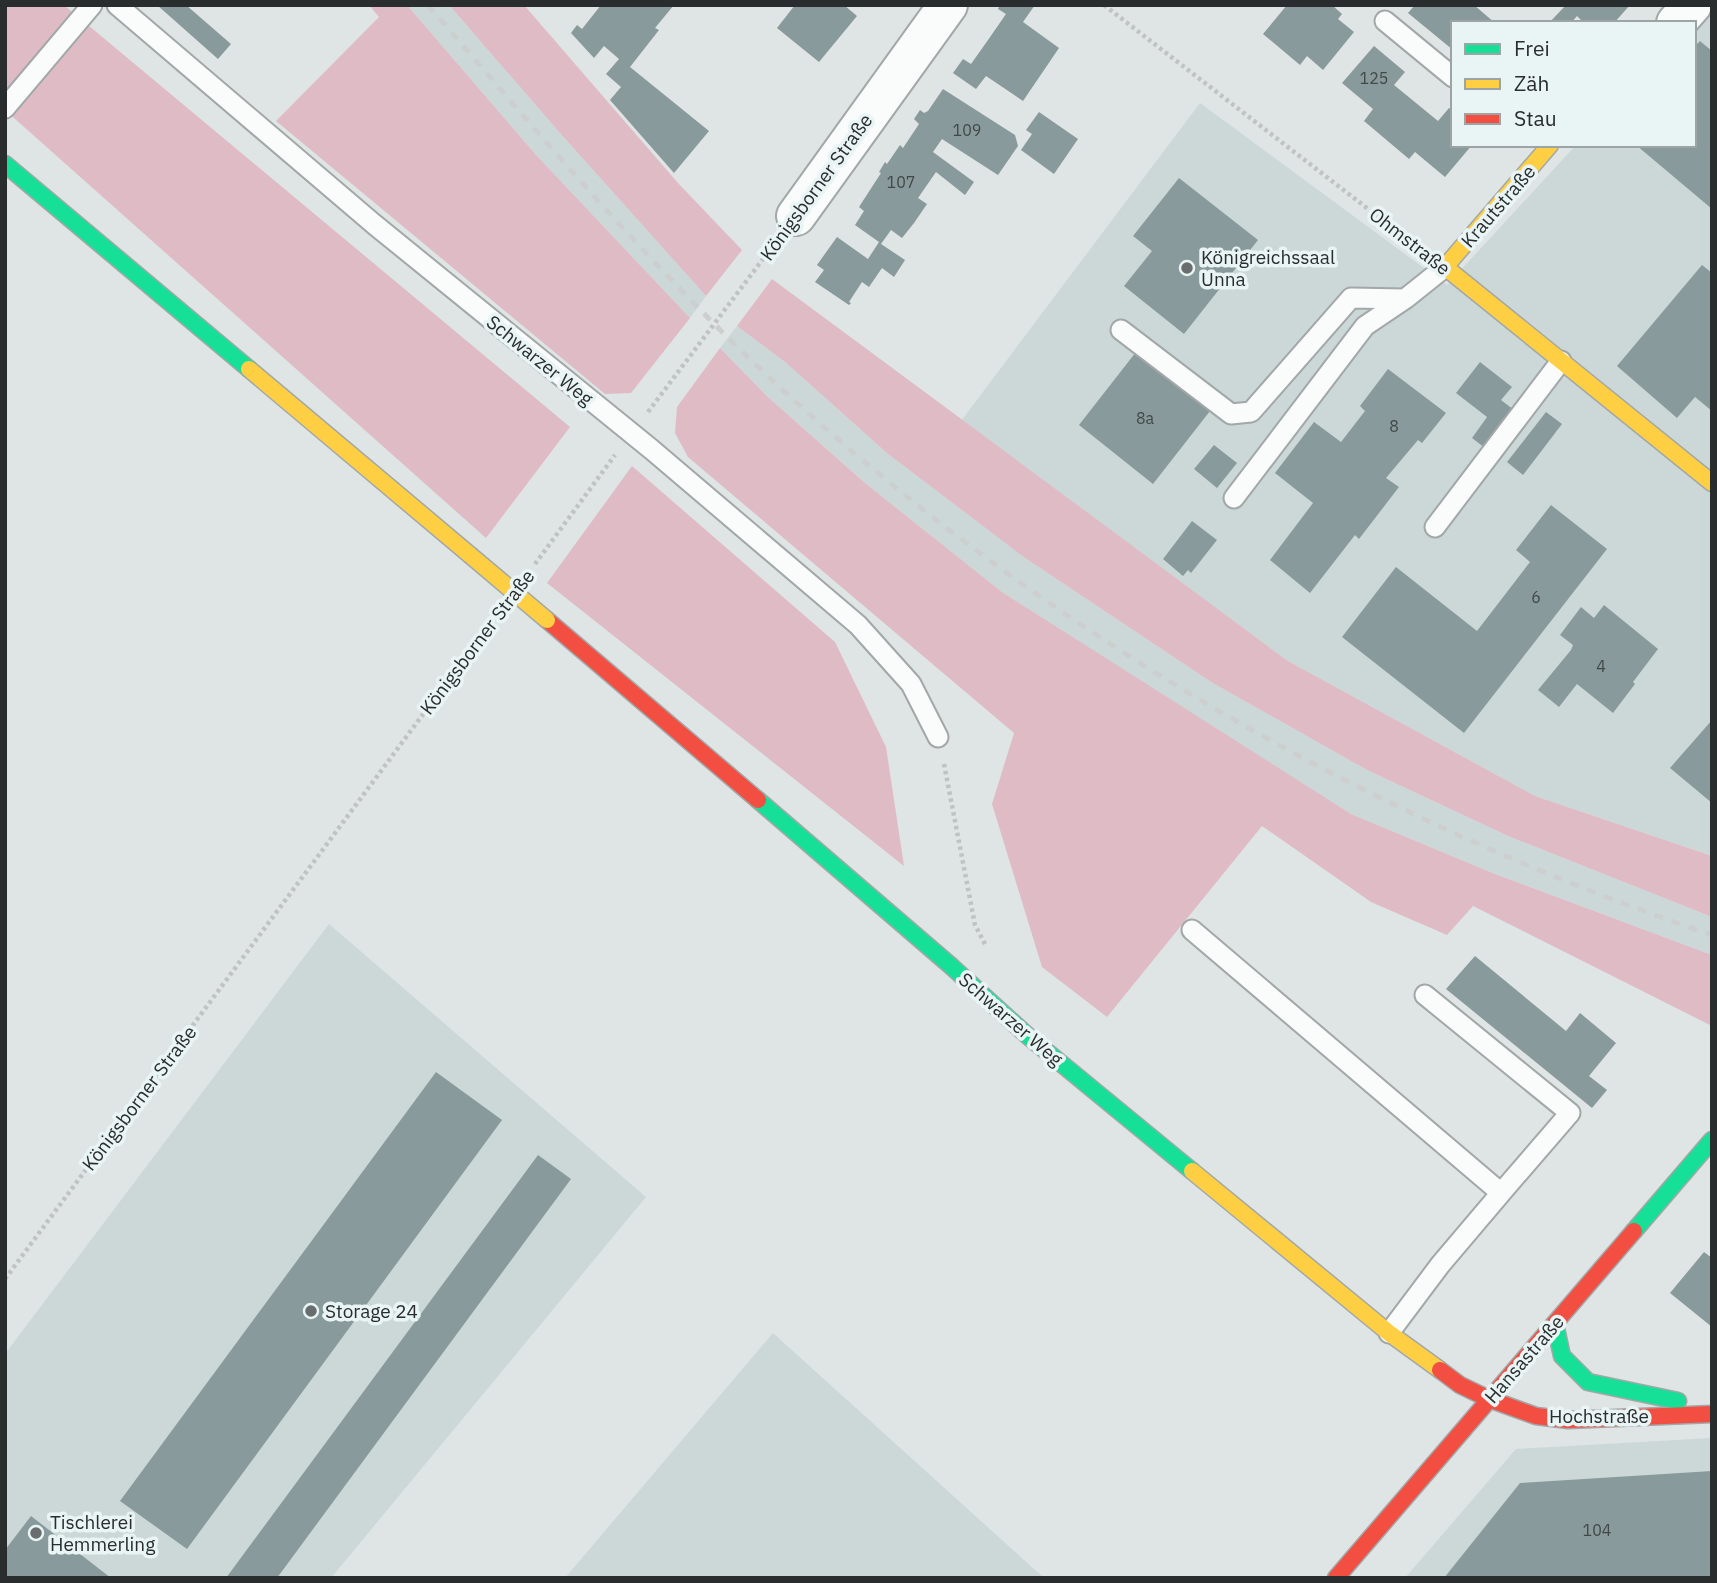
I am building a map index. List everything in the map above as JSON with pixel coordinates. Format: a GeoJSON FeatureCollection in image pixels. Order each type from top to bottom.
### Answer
{"type":"FeatureCollection","features":[{"type":"Feature","properties":{"kind":"street","name":"Königsborner Straße"},"geometry":{"type":"LineString","coordinates":[[796,216],[948,5]]}},
{"type":"Feature","properties":{"kind":"street","name":"Krautstraße"},"geometry":{"type":"LineString","coordinates":[[1445,268],[1544,147]]}},
{"type":"Feature","properties":{"kind":"street","name":"Schwarzer Weg"},"geometry":{"type":"LineString","coordinates":[[5,164],[547,620],[931,948],[1029,1037],[1389,1333],[1460,1385],[1489,1399]]}},
{"type":"Feature","properties":{"kind":"street","name":"Ohmstraße"},"geometry":{"type":"LineString","coordinates":[[1445,268],[1712,483]]}},
{"type":"Feature","properties":{"kind":"street","name":"Hansastraße"},"geometry":{"type":"LineString","coordinates":[[1336,1578],[1712,1140]]}},
{"type":"Feature","properties":{"kind":"street","name":"Hochstraße"},"geometry":{"type":"LineString","coordinates":[[1555,1324],[1562,1356],[1588,1382],[1712,1408]]}},
{"type":"Feature","properties":{"kind":"street","name":"Hochstraße"},"geometry":{"type":"LineString","coordinates":[[1489,1399],[1536,1416],[1568,1420],[1712,1414]]}},
{"type":"Feature","properties":{"kind":"lane"},"geometry":{"type":"LineString","coordinates":[[5,108],[92,5]]}},
{"type":"Feature","properties":{"kind":"lane","name":"Schwarzer Weg"},"geometry":{"type":"LineString","coordinates":[[117,5],[375,225],[631,433],[858,625],[911,684],[938,737]]}},
{"type":"Feature","properties":{"kind":"lane"},"geometry":{"type":"LineString","coordinates":[[1385,21],[1451,74]]}},
{"type":"Feature","properties":{"kind":"lane"},"geometry":{"type":"LineString","coordinates":[[1234,498],[1365,327],[1445,268]]}},
{"type":"Feature","properties":{"kind":"lane"},"geometry":{"type":"LineString","coordinates":[[1121,330],[1231,414],[1251,412],[1351,298],[1405,299]]}},
{"type":"Feature","properties":{"kind":"lane"},"geometry":{"type":"LineString","coordinates":[[1434,527],[1561,361]]}},
{"type":"Feature","properties":{"kind":"lane"},"geometry":{"type":"LineString","coordinates":[[1192,930],[1502,1193]]}},
{"type":"Feature","properties":{"kind":"lane"},"geometry":{"type":"LineString","coordinates":[[1389,1333],[1440,1265],[1570,1113],[1425,995]]}},
{"type":"Feature","properties":{"kind":"path","name":"Ohmstraße"},"geometry":{"type":"LineString","coordinates":[[1104,5],[1445,268]]}},
{"type":"Feature","properties":{"kind":"path","name":"Königsborner Straße"},"geometry":{"type":"LineString","coordinates":[[533,567],[796,216]]}},
{"type":"Feature","properties":{"kind":"path","name":"Königsborner Straße"},"geometry":{"type":"LineString","coordinates":[[5,1279],[499,611]]}},
{"type":"Feature","properties":{"kind":"path"},"geometry":{"type":"LineString","coordinates":[[938,737],[975,925],[991,955]]}},
{"type":"Feature","properties":{"kind":"shaded area"},"geometry":{"type":"Polygon","coordinates":[[[5,5],[64,5],[570,427],[486,538],[5,110],[5,5]]]}},
{"type":"Feature","properties":{"kind":"shaded area"},"geometry":{"type":"Polygon","coordinates":[[[369,5],[407,5],[537,156],[690,318],[631,393],[605,394],[276,121],[379,17],[369,5]]]}},
{"type":"Feature","properties":{"kind":"shaded area"},"geometry":{"type":"Polygon","coordinates":[[[407,5],[449,5],[706,296],[690,318],[537,156],[407,5]]]}},
{"type":"Feature","properties":{"kind":"shaded area"},"geometry":{"type":"Polygon","coordinates":[[[449,5],[524,5],[678,183],[742,250],[706,296],[559,132],[449,5]]]}},
{"type":"Feature","properties":{"kind":"shaded area"},"geometry":{"type":"Polygon","coordinates":[[[1706,5],[1712,5],[1712,856],[1535,796],[1288,661],[961,421],[1200,103],[1447,285],[1574,147],[1696,147],[1695,21],[1706,5]]]}},
{"type":"Feature","properties":{"kind":"shaded area"},"geometry":{"type":"Polygon","coordinates":[[[772,279],[1288,661],[1535,796],[1712,856],[1712,917],[1508,836],[1367,770],[1211,682],[1025,558],[888,454],[785,362],[737,326],[772,279]]]}},
{"type":"Feature","properties":{"kind":"shaded area"},"geometry":{"type":"Polygon","coordinates":[[[737,326],[785,362],[888,454],[1025,558],[1211,682],[1367,770],[1508,836],[1712,917],[1712,955],[1495,874],[1351,814],[1194,716],[1002,592],[865,483],[768,397],[720,348],[737,326]]]}},
{"type":"Feature","properties":{"kind":"shaded area"},"geometry":{"type":"Polygon","coordinates":[[[720,348],[768,397],[865,483],[1002,592],[1351,814],[1495,874],[1712,955],[1712,1026],[1473,906],[1447,935],[1371,902],[1262,826],[1107,1017],[1042,967],[992,804],[1014,733],[688,457],[675,433],[677,407],[720,348]]]}},
{"type":"Feature","properties":{"kind":"shaded area"},"geometry":{"type":"Polygon","coordinates":[[[632,466],[835,642],[886,747],[904,866],[547,583],[632,466]]]}},
{"type":"Feature","properties":{"kind":"shaded area"},"geometry":{"type":"Polygon","coordinates":[[[329,924],[646,1197],[331,1578],[5,1578],[5,1354],[329,924]]]}},
{"type":"Feature","properties":{"kind":"shaded area"},"geometry":{"type":"Polygon","coordinates":[[[773,1333],[1044,1578],[565,1578],[773,1333]]]}},
{"type":"Feature","properties":{"kind":"shaded area"},"geometry":{"type":"Polygon","coordinates":[[[1712,1438],[1712,1578],[1405,1578],[1516,1449],[1712,1438]]]}},
{"type":"Feature","properties":{"kind":"building"},"geometry":{"type":"Polygon","coordinates":[[[157,5],[186,5],[231,44],[218,59],[157,5]]]}},
{"type":"Feature","properties":{"kind":"building"},"geometry":{"type":"Polygon","coordinates":[[[601,5],[674,5],[655,28],[659,30],[630,67],[709,131],[674,173],[610,100],[621,87],[606,74],[619,59],[604,46],[594,58],[571,33],[577,25],[582,29],[601,5]]]}},
{"type":"Feature","properties":{"kind":"building"},"geometry":{"type":"Polygon","coordinates":[[[795,5],[844,5],[857,16],[819,62],[777,28],[795,5]]]}},
{"type":"Feature","properties":{"kind":"building"},"geometry":{"type":"Polygon","coordinates":[[[1000,5],[1035,5],[1023,22],[1059,48],[1023,101],[986,76],[976,89],[953,73],[963,59],[971,64],[1006,14],[998,9],[1000,5]]]}},
{"type":"Feature","properties":{"kind":"building"},"geometry":{"type":"Polygon","coordinates":[[[1287,5],[1332,5],[1342,14],[1338,19],[1354,32],[1323,70],[1307,56],[1300,65],[1263,34],[1287,5]]]}},
{"type":"Feature","properties":{"kind":"building"},"geometry":{"type":"Polygon","coordinates":[[[1415,5],[1474,5],[1493,21],[1451,21],[1451,48],[1408,13],[1415,5]]]}},
{"type":"Feature","properties":{"kind":"building"},"geometry":{"type":"Polygon","coordinates":[[[1566,5],[1630,5],[1616,21],[1582,21],[1577,16],[1573,21],[1551,21],[1566,5]]]}},
{"type":"Feature","properties":{"kind":"building"},"geometry":{"type":"Polygon","coordinates":[[[1700,41],[1712,51],[1712,209],[1638,147],[1696,147],[1696,45],[1700,41]]]}},
{"type":"Feature","properties":{"kind":"building"},"geometry":{"type":"Polygon","coordinates":[[[1374,46],[1405,72],[1394,85],[1438,121],[1449,108],[1451,110],[1451,147],[1470,147],[1445,177],[1415,152],[1409,159],[1364,121],[1373,109],[1342,83],[1374,46]]]}},
{"type":"Feature","properties":{"kind":"building"},"geometry":{"type":"Polygon","coordinates":[[[943,89],[1015,135],[1018,146],[998,175],[942,139],[933,152],[974,182],[965,195],[936,172],[918,198],[927,204],[914,223],[902,238],[891,230],[881,244],[905,260],[894,277],[882,268],[869,287],[862,282],[849,305],[815,282],[824,270],[817,265],[837,237],[868,259],[879,242],[855,225],[864,211],[859,207],[885,162],[887,164],[900,145],[903,148],[919,124],[914,119],[920,110],[924,113],[928,111],[943,89]]]}},
{"type":"Feature","properties":{"kind":"building"},"geometry":{"type":"Polygon","coordinates":[[[1039,112],[1078,139],[1054,174],[1021,150],[1032,134],[1026,130],[1039,112]]]}},
{"type":"Feature","properties":{"kind":"building","name":"Königreichssaal Unna"},"geometry":{"type":"Polygon","coordinates":[[[1179,178],[1258,240],[1184,334],[1124,286],[1152,251],[1133,236],[1179,178]]]}},
{"type":"Feature","properties":{"kind":"building"},"geometry":{"type":"Polygon","coordinates":[[[1702,265],[1712,273],[1712,411],[1695,397],[1677,418],[1617,366],[1702,265]]]}},
{"type":"Feature","properties":{"kind":"building"},"geometry":{"type":"Polygon","coordinates":[[[1136,352],[1210,411],[1153,484],[1079,425],[1136,352]]]}},
{"type":"Feature","properties":{"kind":"building"},"geometry":{"type":"Polygon","coordinates":[[[1480,362],[1512,387],[1501,400],[1514,410],[1485,448],[1472,438],[1487,417],[1456,393],[1480,362]]]}},
{"type":"Feature","properties":{"kind":"building"},"geometry":{"type":"Polygon","coordinates":[[[1388,369],[1446,413],[1422,443],[1418,440],[1386,478],[1399,487],[1359,539],[1355,535],[1310,593],[1270,560],[1313,503],[1275,473],[1314,422],[1341,442],[1365,411],[1360,406],[1388,369]]]}},
{"type":"Feature","properties":{"kind":"building"},"geometry":{"type":"Polygon","coordinates":[[[1546,412],[1562,424],[1523,475],[1507,462],[1546,412]]]}},
{"type":"Feature","properties":{"kind":"building"},"geometry":{"type":"Polygon","coordinates":[[[1214,445],[1237,463],[1217,488],[1194,469],[1214,445]]]}},
{"type":"Feature","properties":{"kind":"building"},"geometry":{"type":"Polygon","coordinates":[[[1551,505],[1607,549],[1464,733],[1342,637],[1396,567],[1477,631],[1530,562],[1516,550],[1551,505]]]}},
{"type":"Feature","properties":{"kind":"building"},"geometry":{"type":"Polygon","coordinates":[[[1192,521],[1217,540],[1191,573],[1188,570],[1183,576],[1163,559],[1192,521]]]}},
{"type":"Feature","properties":{"kind":"building"},"geometry":{"type":"Polygon","coordinates":[[[1604,605],[1658,649],[1613,713],[1577,684],[1559,707],[1538,690],[1573,645],[1560,635],[1581,607],[1594,618],[1604,605]]]}},
{"type":"Feature","properties":{"kind":"building"},"geometry":{"type":"Polygon","coordinates":[[[1712,720],[1712,803],[1670,768],[1712,720]]]}},
{"type":"Feature","properties":{"kind":"building"},"geometry":{"type":"Polygon","coordinates":[[[1475,956],[1566,1031],[1580,1013],[1616,1043],[1589,1076],[1607,1090],[1592,1108],[1446,989],[1475,956]]]}},
{"type":"Feature","properties":{"kind":"building","name":"Storage 24"},"geometry":{"type":"Polygon","coordinates":[[[436,1072],[502,1120],[187,1549],[120,1501],[436,1072]]]}},
{"type":"Feature","properties":{"kind":"building"},"geometry":{"type":"Polygon","coordinates":[[[538,1155],[571,1179],[277,1578],[226,1578],[538,1155]]]}},
{"type":"Feature","properties":{"kind":"building"},"geometry":{"type":"Polygon","coordinates":[[[1704,1252],[1712,1258],[1712,1327],[1670,1293],[1704,1252]]]}},
{"type":"Feature","properties":{"kind":"building"},"geometry":{"type":"Polygon","coordinates":[[[1712,1471],[1712,1578],[1444,1578],[1520,1483],[1712,1471]]]}},
{"type":"Feature","properties":{"kind":"building","name":"Tischlerei Hemmerling"},"geometry":{"type":"Polygon","coordinates":[[[31,1516],[111,1578],[5,1578],[5,1550],[31,1516]]]}},
{"type":"Feature","properties":{"kind":"railway"},"geometry":{"type":"LineString","coordinates":[[428,5],[595,197],[726,336],[875,471],[983,555],[1096,634],[1213,707],[1333,774],[1457,834],[1584,888],[1712,935]]}},
{"type":"Feature","properties":{"kind":"traffic: fast"},"geometry":{"type":"LineString","coordinates":[[5,164],[249,369]]}},
{"type":"Feature","properties":{"kind":"traffic: fast"},"geometry":{"type":"LineString","coordinates":[[758,800],[1029,1037],[1192,1171]]}},
{"type":"Feature","properties":{"kind":"traffic: fast"},"geometry":{"type":"LineString","coordinates":[[1634,1231],[1712,1140]]}},
{"type":"Feature","properties":{"kind":"traffic: fast"},"geometry":{"type":"LineString","coordinates":[[1555,1324],[1562,1356],[1588,1382],[1678,1401]]}},
{"type":"Feature","properties":{"kind":"traffic: slow"},"geometry":{"type":"LineString","coordinates":[[1548,147],[1445,267],[1712,483]]}},
{"type":"Feature","properties":{"kind":"traffic: slow"},"geometry":{"type":"LineString","coordinates":[[249,369],[470,555]]}},
{"type":"Feature","properties":{"kind":"traffic: slow"},"geometry":{"type":"LineString","coordinates":[[470,555],[547,620]]}},
{"type":"Feature","properties":{"kind":"traffic: slow"},"geometry":{"type":"LineString","coordinates":[[1192,1171],[1389,1333],[1440,1370]]}},
{"type":"Feature","properties":{"kind":"traffic: jam"},"geometry":{"type":"LineString","coordinates":[[547,620],[758,800]]}},
{"type":"Feature","properties":{"kind":"traffic: jam"},"geometry":{"type":"LineString","coordinates":[[1336,1578],[1634,1231]]}},
{"type":"Feature","properties":{"kind":"traffic: jam"},"geometry":{"type":"LineString","coordinates":[[1440,1370],[1460,1385],[1489,1399],[1536,1416],[1568,1420],[1712,1414]]}},
{"type":"Feature","properties":{"kind":"place","name":"Königreichssaal Unna"},"geometry":{"type":"Point","coordinates":[1187,268]}},
{"type":"Feature","properties":{"kind":"place","name":"Storage 24"},"geometry":{"type":"Point","coordinates":[311,1311]}},
{"type":"Feature","properties":{"kind":"place","name":"Tischlerei Hemmerling"},"geometry":{"type":"Point","coordinates":[36,1533]}}]}
